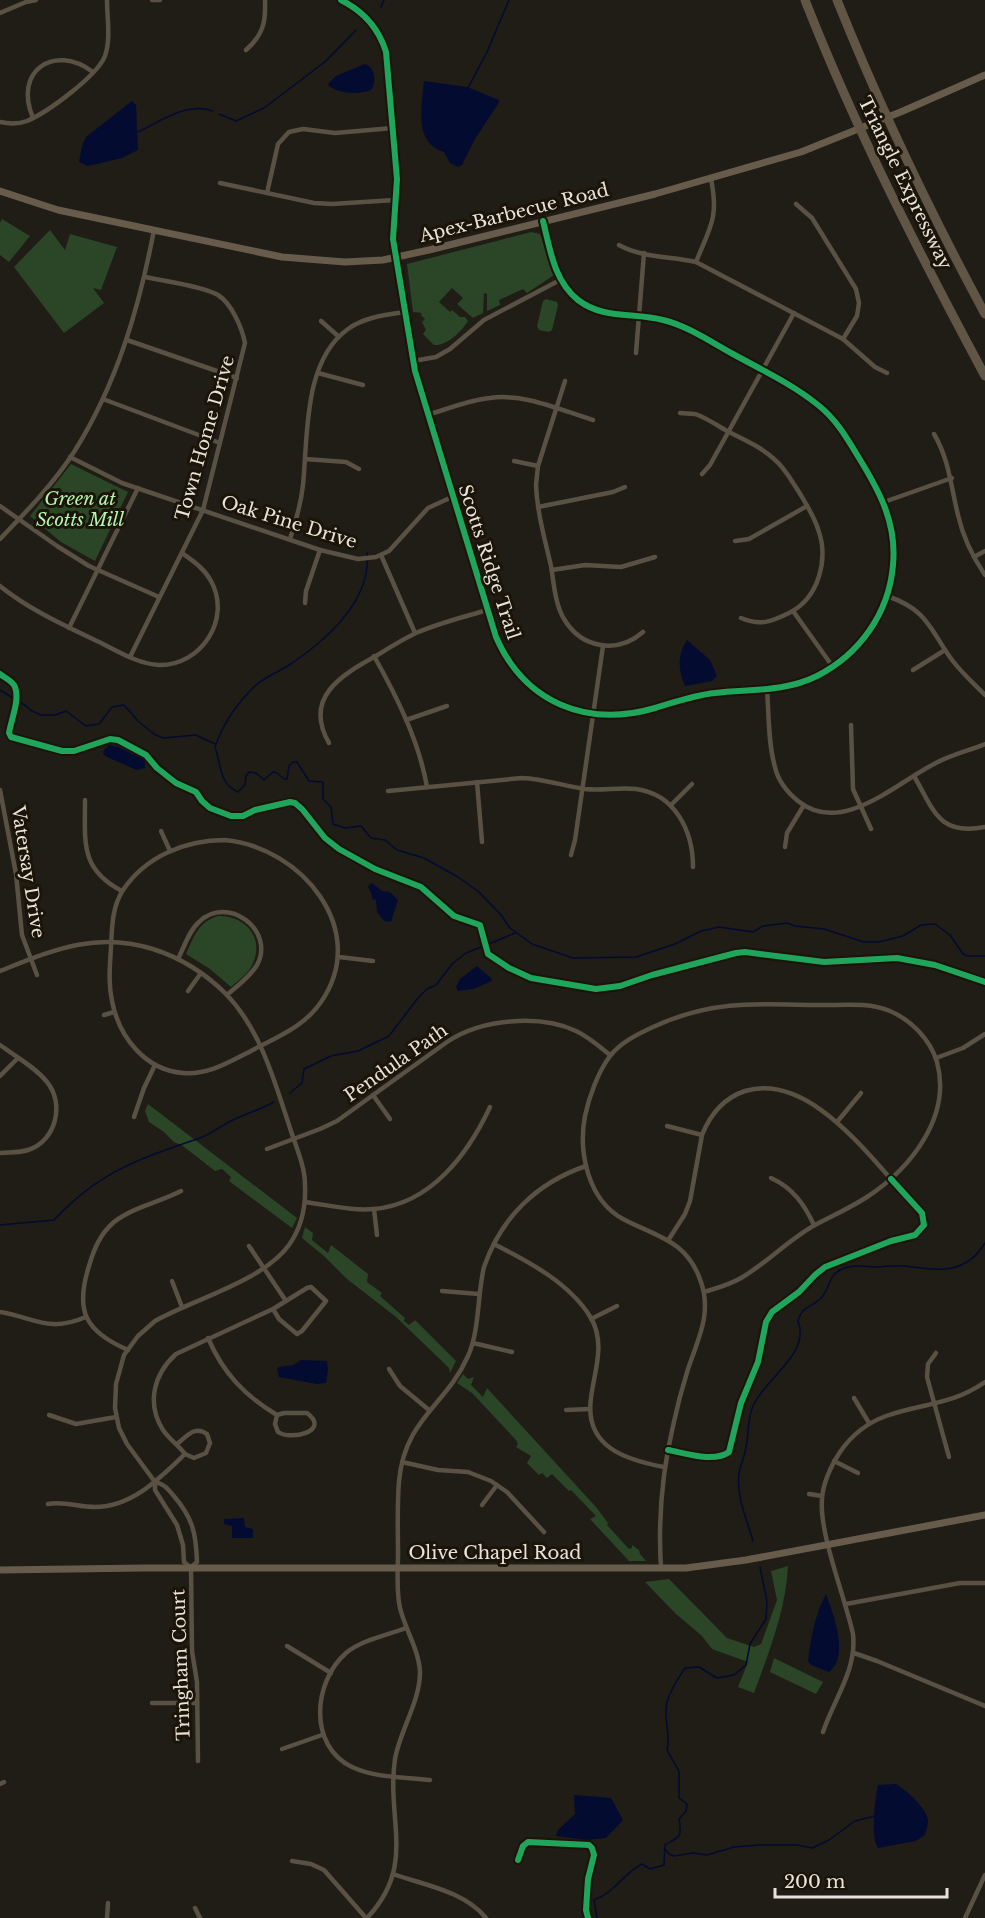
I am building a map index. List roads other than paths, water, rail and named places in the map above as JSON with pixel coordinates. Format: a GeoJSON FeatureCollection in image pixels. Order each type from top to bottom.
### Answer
{"type":"FeatureCollection","features":[{"type":"Feature","properties":{"kind":"highway","name":"Triangle Expressway"},"geometry":{"type":"LineString","coordinates":[[804,0],[883,181],[985,376]]}},
{"type":"Feature","properties":{"kind":"highway","name":"Triangle Expressway"},"geometry":{"type":"LineString","coordinates":[[837,0],[898,143],[985,314]]}},
{"type":"Feature","properties":{"kind":"street"},"geometry":{"type":"LineString","coordinates":[[0,13],[36,0]]}},
{"type":"Feature","properties":{"kind":"street"},"geometry":{"type":"LineString","coordinates":[[0,122],[17,123],[33,118],[93,72],[105,55],[107,0]]}},
{"type":"Feature","properties":{"kind":"street"},"geometry":{"type":"LineString","coordinates":[[152,0],[160,0]]}},
{"type":"Feature","properties":{"kind":"street"},"geometry":{"type":"LineString","coordinates":[[246,50],[264,27],[265,0]]}},
{"type":"Feature","properties":{"kind":"street","name":"Scotts Ridge Trail"},"geometry":{"type":"LineString","coordinates":[[341,0],[349,2],[368,19],[383,44],[388,66],[397,179],[393,235],[413,361],[427,415],[487,610],[500,647],[510,664],[525,681],[553,701],[593,714],[626,715],[714,693],[767,690],[802,682],[833,667],[860,644],[875,623],[887,596],[893,570],[894,547],[891,523],[884,502],[844,434],[832,418],[806,396],[685,328],[663,320],[609,314],[589,307],[572,294],[560,280],[543,221]]}},
{"type":"Feature","properties":{"kind":"street"},"geometry":{"type":"LineString","coordinates":[[33,118],[28,107],[27,88],[31,76],[38,68],[50,61],[61,59],[74,61],[93,72]]}},
{"type":"Feature","properties":{"kind":"street","name":"Apex-Barbecue Road"},"geometry":{"type":"LineString","coordinates":[[0,191],[51,209],[252,251],[303,259],[345,262],[397,258],[711,179],[801,152],[985,75]]}},
{"type":"Feature","properties":{"kind":"street"},"geometry":{"type":"LineString","coordinates":[[267,193],[278,144],[289,132],[303,129],[335,133],[393,128]]}},
{"type":"Feature","properties":{"kind":"street"},"geometry":{"type":"LineString","coordinates":[[696,262],[714,215],[715,198],[711,179]]}},
{"type":"Feature","properties":{"kind":"street"},"geometry":{"type":"LineString","coordinates":[[220,183],[322,204],[395,200]]}},
{"type":"Feature","properties":{"kind":"street"},"geometry":{"type":"LineString","coordinates":[[796,204],[812,218],[856,289],[859,303],[857,316],[843,339]]}},
{"type":"Feature","properties":{"kind":"street"},"geometry":{"type":"LineString","coordinates":[[0,539],[20,519],[70,457],[103,399],[127,340],[145,277],[154,230]]}},
{"type":"Feature","properties":{"kind":"street"},"geometry":{"type":"LineString","coordinates":[[619,245],[630,251],[696,262],[843,339],[887,374]]}},
{"type":"Feature","properties":{"kind":"street"},"geometry":{"type":"LineString","coordinates":[[636,353],[644,253]]}},
{"type":"Feature","properties":{"kind":"street","name":"Town Home Drive"},"geometry":{"type":"LineString","coordinates":[[130,657],[203,510],[245,344],[242,331],[226,302],[218,295],[145,277]]}},
{"type":"Feature","properties":{"kind":"street"},"geometry":{"type":"LineString","coordinates":[[413,361],[430,359],[442,354],[457,345],[484,320],[560,280]]}},
{"type":"Feature","properties":{"kind":"street"},"geometry":{"type":"LineString","coordinates":[[290,538],[301,500],[309,406],[327,351],[338,336],[353,325],[370,318],[405,312]]}},
{"type":"Feature","properties":{"kind":"street"},"geometry":{"type":"LineString","coordinates":[[702,474],[710,465],[729,432],[794,313]]}},
{"type":"Feature","properties":{"kind":"street"},"geometry":{"type":"LineString","coordinates":[[321,321],[338,336]]}},
{"type":"Feature","properties":{"kind":"street"},"geometry":{"type":"LineString","coordinates":[[127,340],[237,378]]}},
{"type":"Feature","properties":{"kind":"street"},"geometry":{"type":"LineString","coordinates":[[318,373],[363,386]]}},
{"type":"Feature","properties":{"kind":"street"},"geometry":{"type":"LineString","coordinates":[[564,381],[538,466],[536,485],[538,507],[558,606],[566,622],[578,635],[603,646],[624,645],[643,633]]}},
{"type":"Feature","properties":{"kind":"street"},"geometry":{"type":"LineString","coordinates":[[427,415],[471,401],[500,397],[521,399],[593,420]]}},
{"type":"Feature","properties":{"kind":"street"},"geometry":{"type":"LineString","coordinates":[[103,399],[220,443]]}},
{"type":"Feature","properties":{"kind":"street"},"geometry":{"type":"LineString","coordinates":[[680,413],[697,415],[761,449],[775,459],[786,471],[807,506],[820,536],[822,560],[814,587],[806,599],[793,611],[765,622],[753,623],[741,618]]}},
{"type":"Feature","properties":{"kind":"street"},"geometry":{"type":"LineString","coordinates":[[934,434],[942,447],[952,478],[962,528],[974,557],[985,575]]}},
{"type":"Feature","properties":{"kind":"street","name":"Oak Pine Drive"},"geometry":{"type":"LineString","coordinates":[[70,457],[110,478],[320,550],[358,559],[381,555]]}},
{"type":"Feature","properties":{"kind":"street"},"geometry":{"type":"LineString","coordinates":[[305,459],[346,462],[359,469]]}},
{"type":"Feature","properties":{"kind":"street"},"geometry":{"type":"LineString","coordinates":[[514,461],[538,466]]}},
{"type":"Feature","properties":{"kind":"street"},"geometry":{"type":"LineString","coordinates":[[884,502],[952,478]]}},
{"type":"Feature","properties":{"kind":"street"},"geometry":{"type":"LineString","coordinates":[[538,507],[612,492],[625,487]]}},
{"type":"Feature","properties":{"kind":"street"},"geometry":{"type":"LineString","coordinates":[[69,628],[138,488]]}},
{"type":"Feature","properties":{"kind":"street"},"geometry":{"type":"LineString","coordinates":[[416,633],[381,555],[397,544],[428,508],[452,497]]}},
{"type":"Feature","properties":{"kind":"street"},"geometry":{"type":"LineString","coordinates":[[0,506],[57,546],[97,570],[159,597]]}},
{"type":"Feature","properties":{"kind":"street"},"geometry":{"type":"LineString","coordinates":[[735,541],[749,539],[807,506]]}},
{"type":"Feature","properties":{"kind":"street"},"geometry":{"type":"LineString","coordinates":[[305,603],[306,591],[320,550]]}},
{"type":"Feature","properties":{"kind":"street"},"geometry":{"type":"LineString","coordinates":[[974,557],[985,551]]}},
{"type":"Feature","properties":{"kind":"street"},"geometry":{"type":"LineString","coordinates":[[0,586],[34,610],[130,657],[153,664],[177,663],[198,651],[211,635],[218,607],[214,587],[200,565],[182,553]]}},
{"type":"Feature","properties":{"kind":"street"},"geometry":{"type":"LineString","coordinates":[[552,570],[585,565],[621,567],[655,557]]}},
{"type":"Feature","properties":{"kind":"street"},"geometry":{"type":"LineString","coordinates":[[887,596],[910,605],[920,613],[959,669],[985,695]]}},
{"type":"Feature","properties":{"kind":"street"},"geometry":{"type":"LineString","coordinates":[[329,743],[321,730],[321,709],[329,690],[341,676],[416,633],[487,610]]}},
{"type":"Feature","properties":{"kind":"street"},"geometry":{"type":"LineString","coordinates":[[793,611],[833,667]]}},
{"type":"Feature","properties":{"kind":"street"},"geometry":{"type":"LineString","coordinates":[[571,855],[576,840],[603,646]]}},
{"type":"Feature","properties":{"kind":"street"},"geometry":{"type":"LineString","coordinates":[[913,670],[945,650]]}},
{"type":"Feature","properties":{"kind":"street"},"geometry":{"type":"LineString","coordinates":[[375,656],[396,695],[406,720],[422,763],[427,787]]}},
{"type":"Feature","properties":{"kind":"street"},"geometry":{"type":"LineString","coordinates":[[767,690],[774,767],[783,785],[804,805],[828,813],[847,812],[860,808],[945,758],[985,744]]}},
{"type":"Feature","properties":{"kind":"street"},"geometry":{"type":"LineString","coordinates":[[406,720],[447,706]]}},
{"type":"Feature","properties":{"kind":"street"},"geometry":{"type":"LineString","coordinates":[[851,725],[852,783],[860,808],[871,830]]}},
{"type":"Feature","properties":{"kind":"street"},"geometry":{"type":"LineString","coordinates":[[914,776],[933,810],[946,824],[962,830],[985,827]]}},
{"type":"Feature","properties":{"kind":"street"},"geometry":{"type":"LineString","coordinates":[[388,791],[522,778],[583,788],[636,789],[657,796],[672,805],[690,841],[693,867]]}},
{"type":"Feature","properties":{"kind":"street"},"geometry":{"type":"LineString","coordinates":[[477,782],[482,842]]}},
{"type":"Feature","properties":{"kind":"street"},"geometry":{"type":"LineString","coordinates":[[672,805],[692,784]]}},
{"type":"Feature","properties":{"kind":"street","name":"Vatersay Drive"},"geometry":{"type":"LineString","coordinates":[[0,790],[16,874],[22,935],[37,975]]}},
{"type":"Feature","properties":{"kind":"street"},"geometry":{"type":"LineString","coordinates":[[85,800],[85,843],[88,859],[99,876],[122,891]]}},
{"type":"Feature","properties":{"kind":"street"},"geometry":{"type":"LineString","coordinates":[[785,847],[787,833],[804,805]]}},
{"type":"Feature","properties":{"kind":"street"},"geometry":{"type":"LineString","coordinates":[[161,831],[170,851]]}},
{"type":"Feature","properties":{"kind":"street"},"geometry":{"type":"LineString","coordinates":[[225,840],[257,846],[279,856],[302,875],[325,904],[335,927],[339,957],[331,984],[314,1011],[296,1027],[206,1072],[176,1072],[155,1065],[130,1044],[114,1012],[110,987],[113,915],[122,891],[142,868],[170,851],[202,841],[225,840]]}},
{"type":"Feature","properties":{"kind":"street"},"geometry":{"type":"LineString","coordinates":[[178,958],[192,931],[204,917],[227,912],[245,918],[260,939],[259,960],[249,975],[227,995]]}},
{"type":"Feature","properties":{"kind":"street"},"geometry":{"type":"LineString","coordinates":[[0,971],[67,946],[90,942],[142,946],[178,958],[201,973],[227,995],[243,1017],[260,1046],[272,1074],[294,1138],[304,1172],[305,1202],[300,1224],[293,1239],[279,1256],[264,1268],[182,1307],[155,1321],[144,1330],[128,1350],[116,1384],[114,1400],[116,1417],[123,1438],[154,1482],[155,1490],[177,1525],[183,1545],[184,1562],[191,1568],[197,1562],[192,1521],[162,1483],[154,1482]]}},
{"type":"Feature","properties":{"kind":"street"},"geometry":{"type":"LineString","coordinates":[[339,957],[372,961]]}},
{"type":"Feature","properties":{"kind":"street"},"geometry":{"type":"LineString","coordinates":[[188,991],[201,973]]}},
{"type":"Feature","properties":{"kind":"street"},"geometry":{"type":"LineString","coordinates":[[661,1568],[660,1527],[664,1467],[684,1381],[703,1328],[706,1308],[704,1292],[696,1268],[669,1239],[625,1220],[610,1210],[597,1194],[586,1166],[583,1146],[585,1117],[592,1093],[610,1055],[632,1038],[671,1019],[723,1005],[768,1003],[869,1006],[881,1008],[899,1016],[914,1027],[926,1040],[936,1058],[940,1092],[934,1120],[916,1150],[891,1179],[868,1197],[787,1242],[737,1280],[704,1292]]}},
{"type":"Feature","properties":{"kind":"street"},"geometry":{"type":"LineString","coordinates":[[104,1015],[114,1012]]}},
{"type":"Feature","properties":{"kind":"street","name":"Pendula Path"},"geometry":{"type":"LineString","coordinates":[[267,1149],[331,1124],[453,1038],[489,1024],[531,1022],[563,1026],[581,1034],[610,1055]]}},
{"type":"Feature","properties":{"kind":"street"},"geometry":{"type":"LineString","coordinates":[[936,1058],[963,1048],[985,1034]]}},
{"type":"Feature","properties":{"kind":"street"},"geometry":{"type":"LineString","coordinates":[[0,1045],[42,1076],[50,1086],[57,1102],[56,1119],[47,1136],[33,1147],[0,1153]]}},
{"type":"Feature","properties":{"kind":"street"},"geometry":{"type":"LineString","coordinates":[[0,1076],[18,1058]]}},
{"type":"Feature","properties":{"kind":"street"},"geometry":{"type":"LineString","coordinates":[[134,1117],[155,1065]]}},
{"type":"Feature","properties":{"kind":"street"},"geometry":{"type":"LineString","coordinates":[[669,1239],[685,1214],[690,1201],[702,1135],[711,1116],[736,1095],[758,1089],[773,1089],[790,1093],[837,1122],[891,1179]]}},
{"type":"Feature","properties":{"kind":"street"},"geometry":{"type":"LineString","coordinates":[[837,1122],[861,1093]]}},
{"type":"Feature","properties":{"kind":"street"},"geometry":{"type":"LineString","coordinates":[[373,1095],[390,1119]]}},
{"type":"Feature","properties":{"kind":"street"},"geometry":{"type":"LineString","coordinates":[[305,1202],[374,1209],[409,1199],[438,1180],[464,1152],[479,1130],[490,1107]]}},
{"type":"Feature","properties":{"kind":"street"},"geometry":{"type":"LineString","coordinates":[[668,1126],[702,1135]]}},
{"type":"Feature","properties":{"kind":"street"},"geometry":{"type":"LineString","coordinates":[[292,1861],[311,1864],[324,1870],[366,1918],[383,1899],[393,1874],[398,1840],[394,1776],[399,1742],[418,1690],[419,1680],[418,1660],[399,1603],[399,1488],[402,1462],[410,1438],[457,1376],[473,1343],[484,1267],[506,1223],[532,1195],[557,1178],[586,1166]]}},
{"type":"Feature","properties":{"kind":"street"},"geometry":{"type":"LineString","coordinates":[[771,1178],[794,1194],[804,1206],[814,1225]]}},
{"type":"Feature","properties":{"kind":"street"},"geometry":{"type":"LineString","coordinates":[[128,1350],[102,1336],[86,1317],[82,1302],[83,1285],[92,1254],[102,1236],[120,1218],[181,1191]]}},
{"type":"Feature","properties":{"kind":"street"},"geometry":{"type":"LineString","coordinates":[[374,1209],[377,1235]]}},
{"type":"Feature","properties":{"kind":"street"},"geometry":{"type":"LineString","coordinates":[[494,1244],[546,1274],[574,1298],[591,1319],[597,1336],[599,1352],[590,1409],[597,1432],[609,1448],[628,1459],[664,1467]]}},
{"type":"Feature","properties":{"kind":"street"},"geometry":{"type":"LineString","coordinates":[[249,1246],[286,1301]]}},
{"type":"Feature","properties":{"kind":"street"},"geometry":{"type":"LineString","coordinates":[[172,1281],[182,1307]]}},
{"type":"Feature","properties":{"kind":"street"},"geometry":{"type":"LineString","coordinates":[[177,1444],[194,1430],[207,1434],[210,1443],[206,1453],[194,1458],[186,1454],[163,1429],[155,1413],[153,1398],[156,1380],[165,1364],[176,1354],[273,1309],[311,1287],[326,1301],[297,1334],[279,1319],[273,1309]]}},
{"type":"Feature","properties":{"kind":"street"},"geometry":{"type":"LineString","coordinates":[[442,1291],[479,1294]]}},
{"type":"Feature","properties":{"kind":"street"},"geometry":{"type":"LineString","coordinates":[[591,1319],[617,1306]]}},
{"type":"Feature","properties":{"kind":"street"},"geometry":{"type":"LineString","coordinates":[[0,1312],[50,1325],[66,1324],[86,1317]]}},
{"type":"Feature","properties":{"kind":"street"},"geometry":{"type":"LineString","coordinates":[[208,1338],[224,1369],[253,1400],[277,1415],[307,1413],[313,1419],[314,1427],[312,1431],[305,1434],[281,1434],[275,1424],[277,1415]]}},
{"type":"Feature","properties":{"kind":"street"},"geometry":{"type":"LineString","coordinates":[[473,1343],[512,1352]]}},
{"type":"Feature","properties":{"kind":"street"},"geometry":{"type":"LineString","coordinates":[[936,1353],[928,1364],[928,1381],[948,1457]]}},
{"type":"Feature","properties":{"kind":"street"},"geometry":{"type":"LineString","coordinates":[[389,1369],[400,1386],[429,1410]]}},
{"type":"Feature","properties":{"kind":"street"},"geometry":{"type":"LineString","coordinates":[[823,1732],[848,1674],[854,1653],[854,1634],[824,1520],[822,1496],[834,1461],[852,1437],[869,1423],[899,1412],[935,1405],[962,1395],[985,1382]]}},
{"type":"Feature","properties":{"kind":"street"},"geometry":{"type":"LineString","coordinates":[[854,1398],[869,1423]]}},
{"type":"Feature","properties":{"kind":"street"},"geometry":{"type":"LineString","coordinates":[[566,1410],[590,1409]]}},
{"type":"Feature","properties":{"kind":"street"},"geometry":{"type":"LineString","coordinates":[[50,1415],[76,1424],[116,1417]]}},
{"type":"Feature","properties":{"kind":"street"},"geometry":{"type":"LineString","coordinates":[[48,1504],[59,1502],[96,1507],[115,1504],[132,1497],[154,1482],[186,1454]]}},
{"type":"Feature","properties":{"kind":"street"},"geometry":{"type":"LineString","coordinates":[[834,1461],[858,1473]]}},
{"type":"Feature","properties":{"kind":"street"},"geometry":{"type":"LineString","coordinates":[[402,1462],[438,1470],[468,1472],[497,1485],[507,1492],[544,1532]]}},
{"type":"Feature","properties":{"kind":"street"},"geometry":{"type":"LineString","coordinates":[[483,1505],[497,1485]]}},
{"type":"Feature","properties":{"kind":"street"},"geometry":{"type":"LineString","coordinates":[[809,1494],[822,1496]]}},
{"type":"Feature","properties":{"kind":"street","name":"Olive Chapel Road"},"geometry":{"type":"LineString","coordinates":[[0,1570],[661,1568],[723,1564],[985,1515]]}},
{"type":"Feature","properties":{"kind":"street","name":"Tringham Court"},"geometry":{"type":"LineString","coordinates":[[191,1568],[192,1651],[197,1682],[198,1761]]}},
{"type":"Feature","properties":{"kind":"street"},"geometry":{"type":"LineString","coordinates":[[846,1604],[960,1583],[985,1583]]}},
{"type":"Feature","properties":{"kind":"street"},"geometry":{"type":"LineString","coordinates":[[406,1628],[352,1648],[340,1659],[331,1673],[321,1703],[322,1735],[333,1753],[351,1767],[368,1773],[429,1780]]}},
{"type":"Feature","properties":{"kind":"street"},"geometry":{"type":"LineString","coordinates":[[287,1646],[331,1673]]}},
{"type":"Feature","properties":{"kind":"street"},"geometry":{"type":"LineString","coordinates":[[854,1653],[985,1706]]}},
{"type":"Feature","properties":{"kind":"street"},"geometry":{"type":"LineString","coordinates":[[152,1703],[197,1703]]}},
{"type":"Feature","properties":{"kind":"street"},"geometry":{"type":"LineString","coordinates":[[282,1749],[322,1735]]}},
{"type":"Feature","properties":{"kind":"street"},"geometry":{"type":"LineString","coordinates":[[393,1874],[453,1895],[472,1906],[486,1918]]}},
{"type":"Feature","properties":{"kind":"street"},"geometry":{"type":"LineString","coordinates":[[965,1918],[985,1875]]}},
{"type":"Feature","properties":{"kind":"street"},"geometry":{"type":"LineString","coordinates":[[107,1918],[108,1903]]}},
{"type":"Feature","properties":{"kind":"street"},"geometry":{"type":"LineString","coordinates":[[195,1908],[200,1918]]}},
{"type":"Feature","properties":{"kind":"water"},"geometry":{"type":"Polygon","coordinates":[[[365,64],[371,68],[374,75],[371,90],[349,93],[328,85],[336,76],[365,64]]]}},
{"type":"Feature","properties":{"kind":"water"},"geometry":{"type":"Polygon","coordinates":[[[424,81],[467,87],[499,100],[462,165],[458,167],[450,163],[444,152],[434,147],[424,132],[421,112],[424,81]]]}},
{"type":"Feature","properties":{"kind":"water"},"geometry":{"type":"Polygon","coordinates":[[[132,101],[136,105],[138,150],[122,158],[88,166],[79,162],[86,137],[132,101]]]}},
{"type":"Feature","properties":{"kind":"water"},"geometry":{"type":"Polygon","coordinates":[[[687,640],[710,660],[717,676],[712,681],[685,686],[680,662],[681,651],[687,640]]]}},
{"type":"Feature","properties":{"kind":"water"},"geometry":{"type":"Polygon","coordinates":[[[109,745],[143,759],[145,768],[137,770],[107,757],[103,754],[109,745]]]}},
{"type":"Feature","properties":{"kind":"water"},"geometry":{"type":"Polygon","coordinates":[[[372,883],[382,891],[390,892],[398,900],[391,922],[384,921],[377,912],[376,900],[372,899],[368,886],[372,883]]]}},
{"type":"Feature","properties":{"kind":"water"},"geometry":{"type":"Polygon","coordinates":[[[477,966],[492,981],[473,989],[458,991],[456,987],[460,979],[477,966]]]}},
{"type":"Feature","properties":{"kind":"water"},"geometry":{"type":"Polygon","coordinates":[[[301,1360],[327,1361],[326,1383],[317,1384],[279,1377],[277,1369],[279,1367],[293,1365],[301,1360]]]}},
{"type":"Feature","properties":{"kind":"water"},"geometry":{"type":"Polygon","coordinates":[[[244,1518],[245,1527],[253,1529],[253,1538],[232,1538],[232,1526],[224,1524],[224,1519],[244,1518]]]}},
{"type":"Feature","properties":{"kind":"water"},"geometry":{"type":"Polygon","coordinates":[[[826,1594],[836,1623],[839,1646],[835,1665],[829,1672],[811,1665],[808,1661],[816,1618],[826,1594]]]}},
{"type":"Feature","properties":{"kind":"water"},"geometry":{"type":"Polygon","coordinates":[[[896,1784],[920,1805],[927,1816],[927,1828],[924,1836],[915,1841],[878,1848],[874,1827],[878,1785],[896,1784]]]}},
{"type":"Feature","properties":{"kind":"water"},"geometry":{"type":"Polygon","coordinates":[[[574,1795],[611,1798],[623,1820],[606,1838],[587,1840],[556,1836],[558,1830],[575,1814],[574,1795]]]}},
{"type":"Feature","properties":{"kind":"waterway"},"geometry":{"type":"LineString","coordinates":[[381,7],[384,0]]}},
{"type":"Feature","properties":{"kind":"waterway"},"geometry":{"type":"LineString","coordinates":[[468,88],[487,52],[509,0]]}},
{"type":"Feature","properties":{"kind":"waterway"},"geometry":{"type":"LineString","coordinates":[[219,114],[236,121],[264,108],[326,61],[356,30]]}},
{"type":"Feature","properties":{"kind":"waterway"},"geometry":{"type":"LineString","coordinates":[[138,132],[184,111],[193,109],[213,111]]}},
{"type":"Feature","properties":{"kind":"waterway"},"geometry":{"type":"LineString","coordinates":[[367,553],[362,588],[342,619],[315,646],[286,667],[258,683],[242,699],[226,722],[215,747],[224,779],[238,792],[245,785],[249,772],[256,773],[264,780],[273,772],[287,779],[289,766],[297,762],[309,781],[323,782],[323,799],[331,807],[333,824],[345,828],[361,826],[371,838],[385,840],[397,850],[424,858],[479,892],[510,928],[532,944],[573,958],[636,957],[675,944],[701,931],[719,927],[753,932],[763,926],[787,923],[824,929],[864,942],[878,942],[903,936],[921,925],[935,924],[950,935],[963,954],[985,956]]}},
{"type":"Feature","properties":{"kind":"waterway"},"geometry":{"type":"LineString","coordinates":[[0,690],[41,715],[55,715],[66,711],[86,726],[99,724],[112,707],[124,705],[138,721],[163,738],[196,735],[215,744]]}},
{"type":"Feature","properties":{"kind":"waterway"},"geometry":{"type":"LineString","coordinates":[[489,944],[515,933]]}},
{"type":"Feature","properties":{"kind":"waterway"},"geometry":{"type":"LineString","coordinates":[[290,1093],[302,1083],[304,1069],[331,1056],[358,1051],[389,1036],[418,998],[427,989],[436,985],[453,963],[466,953],[481,947]]}},
{"type":"Feature","properties":{"kind":"waterway"},"geometry":{"type":"LineString","coordinates":[[0,1225],[54,1220],[71,1203],[104,1178],[139,1160],[203,1137],[274,1102]]}},
{"type":"Feature","properties":{"kind":"waterway"},"geometry":{"type":"LineString","coordinates":[[753,1541],[738,1482],[745,1454],[750,1416],[759,1396],[784,1366],[798,1344],[800,1333],[798,1321],[802,1312],[823,1296],[833,1276],[844,1268],[858,1266],[949,1268],[969,1261],[985,1243]]}},
{"type":"Feature","properties":{"kind":"waterway"},"geometry":{"type":"LineString","coordinates":[[597,1918],[594,1900],[607,1893],[642,1864],[650,1869],[664,1865],[665,1845],[679,1835],[679,1819],[686,1811],[687,1804],[679,1798],[679,1771],[667,1750],[667,1702],[685,1668],[699,1667],[717,1678],[734,1675],[746,1665],[750,1644],[766,1619],[767,1601],[760,1567]]}},
{"type":"Feature","properties":{"kind":"waterway"},"geometry":{"type":"LineString","coordinates":[[664,1848],[674,1856],[693,1853],[707,1855],[734,1847],[761,1845],[797,1845],[812,1848],[829,1840],[855,1821],[875,1816]]}},
{"type":"Feature","properties":{"kind":"park label","name":"Green at Scotts Mill"},"geometry":{"type":"Point","coordinates":[80,509]}}]}
